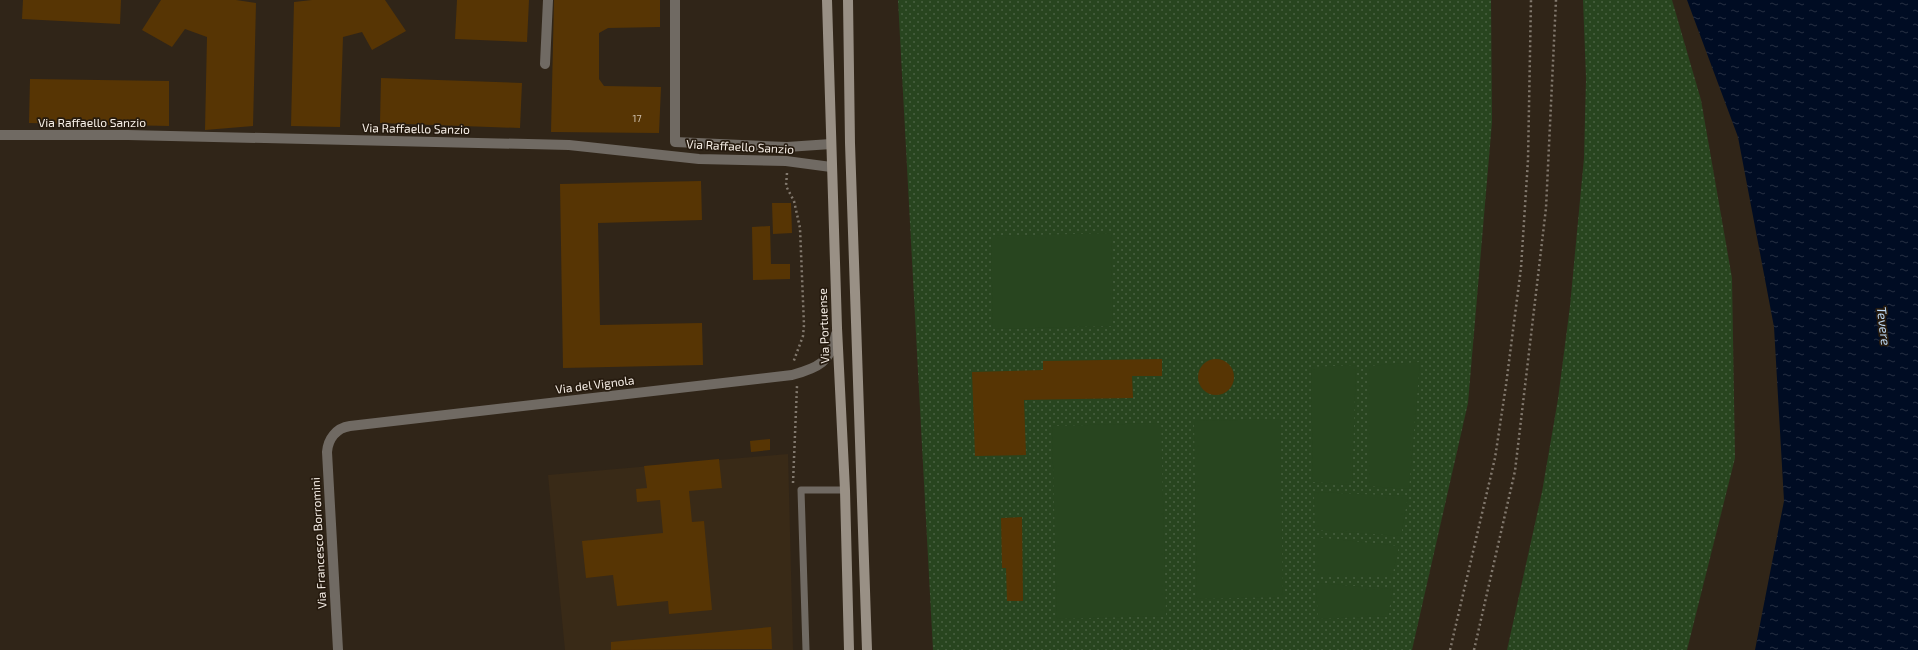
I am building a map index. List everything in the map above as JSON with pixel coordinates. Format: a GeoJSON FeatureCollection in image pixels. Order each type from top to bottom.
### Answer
{"type":"FeatureCollection","features":[{"type":"Feature","properties":{"kind":"street"},"geometry":{"type":"LineString","coordinates":[[545,64],[548,0]]}},
{"type":"Feature","properties":{"kind":"street"},"geometry":{"type":"LineString","coordinates":[[675,0],[675,142],[787,147],[831,144]]}},
{"type":"Feature","properties":{"kind":"street","name":"Via Portuense"},"geometry":{"type":"LineString","coordinates":[[827,0],[836,328],[845,490],[849,650]]}},
{"type":"Feature","properties":{"kind":"street"},"geometry":{"type":"LineString","coordinates":[[848,0],[850,150],[867,650]]}},
{"type":"Feature","properties":{"kind":"street","name":"Via Raffaello Sanzio"},"geometry":{"type":"LineString","coordinates":[[0,136],[128,136],[569,145],[699,159],[786,161],[831,167]]}},
{"type":"Feature","properties":{"kind":"street","name":"Via del Vignola"},"geometry":{"type":"LineString","coordinates":[[332,436],[340,429],[350,426],[794,375],[814,368],[824,361],[834,346],[836,328]]}},
{"type":"Feature","properties":{"kind":"street","name":"Via Francesco Borromini"},"geometry":{"type":"LineString","coordinates":[[332,436],[328,452],[338,650]]}},
{"type":"Feature","properties":{"kind":"lane"},"geometry":{"type":"LineString","coordinates":[[806,650],[801,490],[845,490]]}},
{"type":"Feature","properties":{"kind":"path"},"geometry":{"type":"LineString","coordinates":[[1450,650],[1496,458],[1521,268],[1528,160],[1530,0]]}},
{"type":"Feature","properties":{"kind":"path"},"geometry":{"type":"LineString","coordinates":[[1474,650],[1515,471],[1546,208],[1556,0]]}},
{"type":"Feature","properties":{"kind":"path"},"geometry":{"type":"LineString","coordinates":[[786,161],[786,186],[797,208],[800,228],[804,318],[804,336],[793,364],[797,388],[793,488]]}},
{"type":"Feature","properties":{"kind":"shaded area"},"geometry":{"type":"Polygon","coordinates":[[[788,454],[793,650],[565,650],[548,475],[788,454]]]}},
{"type":"Feature","properties":{"kind":"green space"},"geometry":{"type":"Polygon","coordinates":[[[898,0],[1491,0],[1492,122],[1468,403],[1412,650],[933,650],[898,0]]]}},
{"type":"Feature","properties":{"kind":"green space"},"geometry":{"type":"Polygon","coordinates":[[[1583,0],[1672,0],[1701,100],[1732,278],[1735,458],[1687,650],[1507,650],[1542,492],[1558,399],[1570,306],[1584,158],[1586,78],[1583,0]]]}},
{"type":"Feature","properties":{"kind":"green space"},"geometry":{"type":"Polygon","coordinates":[[[1111,233],[1113,326],[993,329],[991,236],[1111,233]]]}},
{"type":"Feature","properties":{"kind":"green space"},"geometry":{"type":"Polygon","coordinates":[[[1420,362],[1409,489],[1368,486],[1368,366],[1420,362]]]}},
{"type":"Feature","properties":{"kind":"green space"},"geometry":{"type":"Polygon","coordinates":[[[1356,365],[1352,485],[1313,482],[1311,367],[1356,365]]]}},
{"type":"Feature","properties":{"kind":"green space"},"geometry":{"type":"Polygon","coordinates":[[[1280,419],[1283,597],[1197,599],[1194,421],[1280,419]]]}},
{"type":"Feature","properties":{"kind":"green space"},"geometry":{"type":"Polygon","coordinates":[[[1161,423],[1166,616],[1057,619],[1052,426],[1161,423]]]}},
{"type":"Feature","properties":{"kind":"green space"},"geometry":{"type":"Polygon","coordinates":[[[1314,492],[1408,496],[1401,536],[1315,530],[1314,492]]]}},
{"type":"Feature","properties":{"kind":"green space"},"geometry":{"type":"Polygon","coordinates":[[[1315,537],[1399,546],[1392,577],[1315,577],[1315,537]]]}},
{"type":"Feature","properties":{"kind":"green space"},"geometry":{"type":"Polygon","coordinates":[[[1316,583],[1393,589],[1388,616],[1318,619],[1316,583]]]}},
{"type":"Feature","properties":{"kind":"water","name":"Tevere"},"geometry":{"type":"Polygon","coordinates":[[[1687,0],[1918,0],[1918,650],[1755,650],[1784,501],[1774,327],[1738,137],[1687,0]]]}},
{"type":"Feature","properties":{"kind":"building"},"geometry":{"type":"Polygon","coordinates":[[[23,0],[121,0],[120,24],[22,19],[23,0]]]}},
{"type":"Feature","properties":{"kind":"building"},"geometry":{"type":"Polygon","coordinates":[[[161,0],[236,0],[256,3],[253,126],[205,130],[207,37],[185,29],[172,47],[142,30],[161,0]]]}},
{"type":"Feature","properties":{"kind":"building"},"geometry":{"type":"Polygon","coordinates":[[[312,0],[385,0],[406,31],[372,50],[362,32],[343,37],[340,127],[291,126],[294,2],[312,0]]]}},
{"type":"Feature","properties":{"kind":"building"},"geometry":{"type":"Polygon","coordinates":[[[457,0],[529,0],[527,42],[455,39],[457,0]]]}},
{"type":"Feature","properties":{"kind":"building"},"geometry":{"type":"Polygon","coordinates":[[[554,0],[660,0],[660,27],[608,28],[599,33],[599,79],[604,86],[661,87],[659,133],[551,132],[554,0]]]}},
{"type":"Feature","properties":{"kind":"building"},"geometry":{"type":"Polygon","coordinates":[[[381,78],[522,83],[520,128],[380,123],[381,78]]]}},
{"type":"Feature","properties":{"kind":"building"},"geometry":{"type":"Polygon","coordinates":[[[30,79],[169,81],[169,126],[29,123],[30,79]]]}},
{"type":"Feature","properties":{"kind":"building"},"geometry":{"type":"Polygon","coordinates":[[[701,181],[702,220],[598,223],[600,325],[702,323],[703,365],[563,368],[560,184],[701,181]]]}},
{"type":"Feature","properties":{"kind":"building"},"geometry":{"type":"Polygon","coordinates":[[[772,203],[791,203],[792,233],[773,234],[772,203]]]}},
{"type":"Feature","properties":{"kind":"building"},"geometry":{"type":"Polygon","coordinates":[[[770,226],[771,264],[790,264],[790,279],[753,280],[752,227],[770,226]]]}},
{"type":"Feature","properties":{"kind":"building"},"geometry":{"type":"Polygon","coordinates":[[[1162,359],[1162,376],[1132,376],[1133,398],[1024,400],[1026,455],[975,456],[972,372],[1043,370],[1043,361],[1162,359]]]}},
{"type":"Feature","properties":{"kind":"building"},"geometry":{"type":"Polygon","coordinates":[[[1216,359],[1226,362],[1231,367],[1234,377],[1231,387],[1226,392],[1216,395],[1206,392],[1201,387],[1198,377],[1201,367],[1206,362],[1216,359]]]}},
{"type":"Feature","properties":{"kind":"building"},"geometry":{"type":"Polygon","coordinates":[[[770,439],[770,450],[751,452],[750,441],[770,439]]]}},
{"type":"Feature","properties":{"kind":"building"},"geometry":{"type":"Polygon","coordinates":[[[719,459],[722,488],[689,491],[692,522],[704,521],[712,610],[669,614],[668,601],[617,606],[613,575],[586,578],[582,541],[663,533],[660,500],[637,502],[636,489],[647,488],[644,466],[719,459]]]}},
{"type":"Feature","properties":{"kind":"building"},"geometry":{"type":"Polygon","coordinates":[[[1022,517],[1023,601],[1007,601],[1006,568],[1002,568],[1001,518],[1022,517]]]}},
{"type":"Feature","properties":{"kind":"building"},"geometry":{"type":"Polygon","coordinates":[[[771,627],[772,649],[611,650],[611,642],[771,627]]]}}]}
